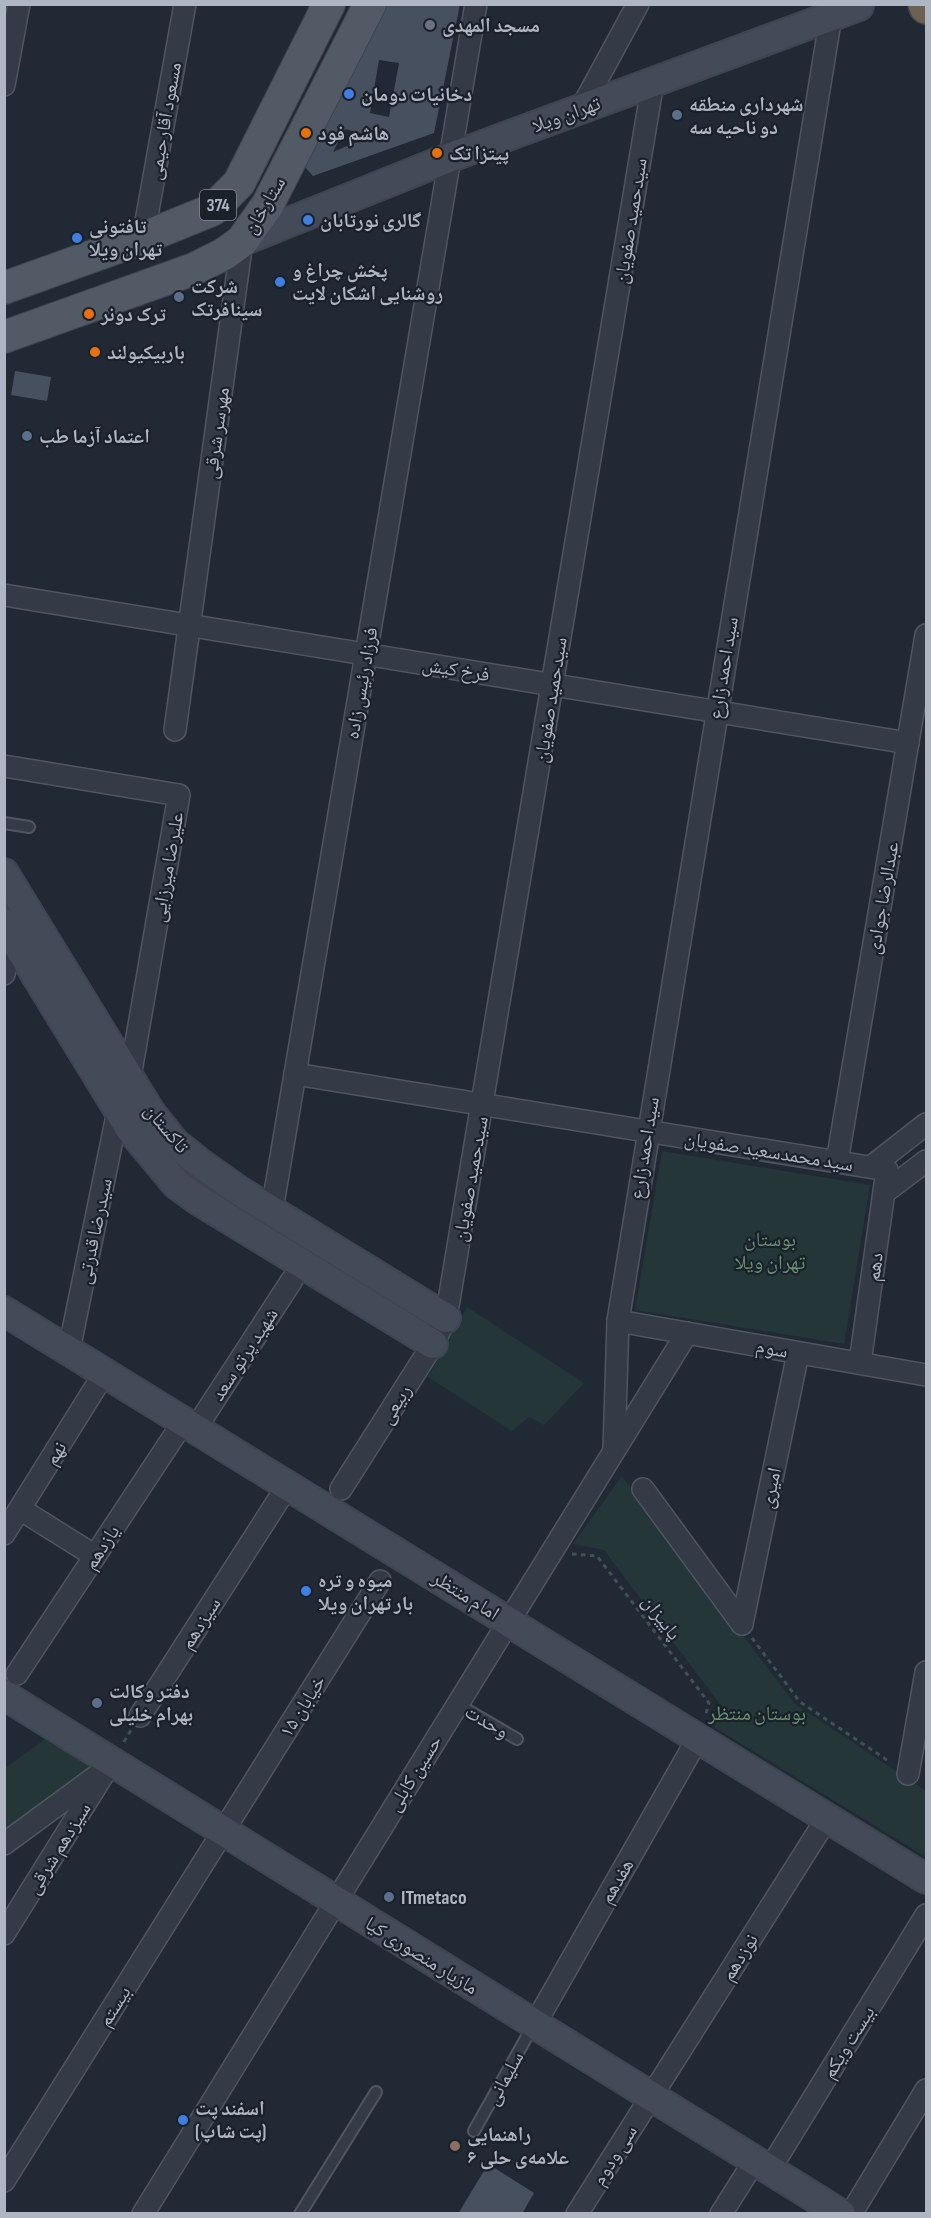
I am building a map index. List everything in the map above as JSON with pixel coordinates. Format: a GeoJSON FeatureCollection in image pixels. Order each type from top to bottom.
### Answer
{"type":"FeatureCollection","features":[{"type":"Feature","properties":{"kind":"main road","name":"ستارخان"},"geometry":{"type":"LineString","coordinates":[[4,337],[194,269],[224,254],[242,241],[268,204],[370,4]]}},
{"type":"Feature","properties":{"kind":"main road","name":"ستارخان"},"geometry":{"type":"LineString","coordinates":[[4,288],[143,238],[212,210],[227,198],[239,183],[327,7]]}},
{"type":"Feature","properties":{"kind":"street"},"geometry":{"type":"LineString","coordinates":[[4,85],[19,4]]}},
{"type":"Feature","properties":{"kind":"street","name":"مسعود آقارحیمی"},"geometry":{"type":"LineString","coordinates":[[143,238],[185,4]]}},
{"type":"Feature","properties":{"kind":"street","name":"فرزاد رئیس زاده"},"geometry":{"type":"LineString","coordinates":[[272,1210],[476,4]]}},
{"type":"Feature","properties":{"kind":"street"},"geometry":{"type":"LineString","coordinates":[[581,109],[638,4]]}},
{"type":"Feature","properties":{"kind":"street","name":"تهران ویلا"},"geometry":{"type":"LineString","coordinates":[[242,241],[451,157],[861,5]]}},
{"type":"Feature","properties":{"kind":"street","name":"سید احمد زارع"},"geometry":{"type":"LineString","coordinates":[[614,1449],[618,1321],[647,1131],[831,16]]}},
{"type":"Feature","properties":{"kind":"street","name":"سیدحمید صفویان"},"geometry":{"type":"LineString","coordinates":[[446,1318],[653,82]]}},
{"type":"Feature","properties":{"kind":"street","name":"مهرسر شرقی"},"geometry":{"type":"LineString","coordinates":[[175,730],[242,241]]}},
{"type":"Feature","properties":{"kind":"street","name":"فرخ کیش"},"geometry":{"type":"LineString","coordinates":[[4,595],[908,742]]}},
{"type":"Feature","properties":{"kind":"street","name":"عبدالرضا جوادی"},"geometry":{"type":"LineString","coordinates":[[837,1162],[927,635]]}},
{"type":"Feature","properties":{"kind":"street","name":"علیرضا میرزایی"},"geometry":{"type":"LineString","coordinates":[[4,766],[179,795],[130,1077]]}},
{"type":"Feature","properties":{"kind":"street","name":"تاکستان"},"geometry":{"type":"LineString","coordinates":[[6,879],[152,1113],[175,1143],[200,1163],[272,1210],[446,1318]]}},
{"type":"Feature","properties":{"kind":"street"},"geometry":{"type":"LineString","coordinates":[[4,974],[8,928]]}},
{"type":"Feature","properties":{"kind":"street","name":"تاکستان"},"geometry":{"type":"LineString","coordinates":[[8,928],[118,1111],[176,1184],[433,1344]]}},
{"type":"Feature","properties":{"kind":"street","name":"سید محمدسعید صفویان"},"geometry":{"type":"LineString","coordinates":[[295,1074],[879,1168]]}},
{"type":"Feature","properties":{"kind":"street","name":"سیدرضا قدرتی"},"geometry":{"type":"LineString","coordinates":[[69,1350],[118,1111]]}},
{"type":"Feature","properties":{"kind":"street"},"geometry":{"type":"LineString","coordinates":[[879,1168],[927,1124]]}},
{"type":"Feature","properties":{"kind":"street"},"geometry":{"type":"LineString","coordinates":[[885,1192],[927,1161]]}},
{"type":"Feature","properties":{"kind":"street","name":"دهم"},"geometry":{"type":"LineString","coordinates":[[860,1364],[885,1192],[879,1168]]}},
{"type":"Feature","properties":{"kind":"street"},"geometry":{"type":"LineString","coordinates":[[257,1236],[272,1210]]}},
{"type":"Feature","properties":{"kind":"street","name":"شهید پرتو سعد"},"geometry":{"type":"LineString","coordinates":[[190,1424],[292,1280]]}},
{"type":"Feature","properties":{"kind":"street","name":"امام منتظر"},"geometry":{"type":"LineString","coordinates":[[4,1311],[927,1879]]}},
{"type":"Feature","properties":{"kind":"street","name":"ربیعی"},"geometry":{"type":"LineString","coordinates":[[341,1489],[433,1344],[446,1318]]}},
{"type":"Feature","properties":{"kind":"street","name":"سوم"},"geometry":{"type":"LineString","coordinates":[[618,1321],[927,1375]]}},
{"type":"Feature","properties":{"kind":"street","name":"حسین کابلی"},"geometry":{"type":"LineString","coordinates":[[143,2214],[687,1333]]}},
{"type":"Feature","properties":{"kind":"street","name":"امیری"},"geometry":{"type":"LineString","coordinates":[[742,1624],[798,1353]]}},
{"type":"Feature","properties":{"kind":"street","name":"نهم"},"geometry":{"type":"LineString","coordinates":[[4,1534],[105,1372]]}},
{"type":"Feature","properties":{"kind":"street","name":"یازدهم"},"geometry":{"type":"LineString","coordinates":[[11,1685],[95,1556],[190,1424]]}},
{"type":"Feature","properties":{"kind":"street","name":"سیزدهم"},"geometry":{"type":"LineString","coordinates":[[140,1716],[288,1485]]}},
{"type":"Feature","properties":{"kind":"street"},"geometry":{"type":"LineString","coordinates":[[643,1489],[742,1624]]}},
{"type":"Feature","properties":{"kind":"street"},"geometry":{"type":"LineString","coordinates":[[20,1509],[95,1556]]}},
{"type":"Feature","properties":{"kind":"street","name":"خیابان ۱۵"},"geometry":{"type":"LineString","coordinates":[[223,1831],[380,1581]]}},
{"type":"Feature","properties":{"kind":"street"},"geometry":{"type":"LineString","coordinates":[[908,1774],[926,1679]]}},
{"type":"Feature","properties":{"kind":"street","name":"مازیار منصوری کیا"},"geometry":{"type":"LineString","coordinates":[[11,1685],[110,1765],[223,1831],[841,2214]]}},
{"type":"Feature","properties":{"kind":"street","name":"هفدهم"},"geometry":{"type":"LineString","coordinates":[[535,2024],[698,1738]]}},
{"type":"Feature","properties":{"kind":"street"},"geometry":{"type":"LineString","coordinates":[[4,1844],[110,1765]]}},
{"type":"Feature","properties":{"kind":"street","name":"سیزدهم شرقی"},"geometry":{"type":"LineString","coordinates":[[4,1934],[110,1765]]}},
{"type":"Feature","properties":{"kind":"street","name":"نوزدهم"},"geometry":{"type":"LineString","coordinates":[[651,2096],[827,1818]]}},
{"type":"Feature","properties":{"kind":"street","name":"بیستم"},"geometry":{"type":"LineString","coordinates":[[4,2181],[10,2158],[223,1831]]}},
{"type":"Feature","properties":{"kind":"street","name":"بیست ویکم"},"geometry":{"type":"LineString","coordinates":[[721,2214],[762,2165],[927,1915]]}},
{"type":"Feature","properties":{"kind":"street"},"geometry":{"type":"LineString","coordinates":[[851,2214],[927,2090]]}},
{"type":"Feature","properties":{"kind":"street","name":"سی ودوم"},"geometry":{"type":"LineString","coordinates":[[577,2214],[651,2096]]}},
{"type":"Feature","properties":{"kind":"lane"},"geometry":{"type":"LineString","coordinates":[[4,823],[29,826]]}},
{"type":"Feature","properties":{"kind":"lane","name":"وحدت"},"geometry":{"type":"LineString","coordinates":[[457,1704],[518,1739]]}},
{"type":"Feature","properties":{"kind":"lane","name":"سلیمانی"},"geometry":{"type":"LineString","coordinates":[[474,2131],[535,2024]]}},
{"type":"Feature","properties":{"kind":"lane"},"geometry":{"type":"LineString","coordinates":[[300,2214],[376,2092]]}},
{"type":"Feature","properties":{"kind":"path","name":"پاییزان"},"geometry":{"type":"LineString","coordinates":[[551,1551],[597,1556],[709,1703],[698,1738]]}},
{"type":"Feature","properties":{"kind":"path"},"geometry":{"type":"LineString","coordinates":[[742,1624],[800,1702],[908,1774]]}},
{"type":"Feature","properties":{"kind":"path"},"geometry":{"type":"LineString","coordinates":[[110,1765],[140,1716]]}},
{"type":"Feature","properties":{"kind":"green space","name":"بوستان تهران ویلا"},"geometry":{"type":"Polygon","coordinates":[[[662,1151],[870,1185],[844,1344],[635,1310],[662,1151]]]}},
{"type":"Feature","properties":{"kind":"green space"},"geometry":{"type":"Polygon","coordinates":[[[467,1307],[584,1383],[544,1425],[529,1417],[512,1431],[428,1377],[467,1307]]]}},
{"type":"Feature","properties":{"kind":"green space","name":"بوستان منتظر"},"geometry":{"type":"Polygon","coordinates":[[[622,1476],[795,1704],[926,1791],[926,1857],[714,1727],[722,1707],[604,1550],[573,1544],[622,1476]]]}},
{"type":"Feature","properties":{"kind":"green space"},"geometry":{"type":"Polygon","coordinates":[[[52,1734],[100,1766],[5,1836],[4,1769],[52,1734]]]}},
{"type":"Feature","properties":{"kind":"building"},"geometry":{"type":"Polygon","coordinates":[[[383,4],[460,4],[434,133],[313,176],[304,166],[383,4]],[[379,60],[370,113],[389,117],[399,63],[379,60]],[[345,129],[333,152],[361,140],[364,134],[345,129]]]}},
{"type":"Feature","properties":{"kind":"building"},"geometry":{"type":"Polygon","coordinates":[[[15,371],[51,377],[47,401],[11,395],[15,371]]]}},
{"type":"Feature","properties":{"kind":"building"},"geometry":{"type":"Polygon","coordinates":[[[488,2164],[534,2193],[522,2214],[458,2214],[488,2164]]]}},
{"type":"Feature","properties":{"kind":"place","name":"مسجد المهدی"},"geometry":{"type":"Point","coordinates":[430,25]}},
{"type":"Feature","properties":{"kind":"place","name":"دخانیات دومان"},"geometry":{"type":"Point","coordinates":[349,94]}},
{"type":"Feature","properties":{"kind":"place","name":"شهرداری منطقه دو ناحیه سه"},"geometry":{"type":"Point","coordinates":[677,115]}},
{"type":"Feature","properties":{"kind":"place","name":"هاشم فود"},"geometry":{"type":"Point","coordinates":[306,133]}},
{"type":"Feature","properties":{"kind":"place","name":"پیتزا تک"},"geometry":{"type":"Point","coordinates":[437,153]}},
{"type":"Feature","properties":{"kind":"place","name":"گالری نورتابان"},"geometry":{"type":"Point","coordinates":[308,220]}},
{"type":"Feature","properties":{"kind":"place","name":"تافتونی تهران ویلا"},"geometry":{"type":"Point","coordinates":[77,238]}},
{"type":"Feature","properties":{"kind":"place","name":"پخش چراغ و روشنایی اشکان لایت"},"geometry":{"type":"Point","coordinates":[280,282]}},
{"type":"Feature","properties":{"kind":"place","name":"شرکت سینافرتک"},"geometry":{"type":"Point","coordinates":[179,297]}},
{"type":"Feature","properties":{"kind":"place","name":"ترک دونر"},"geometry":{"type":"Point","coordinates":[89,314]}},
{"type":"Feature","properties":{"kind":"place","name":"باربیکیولند"},"geometry":{"type":"Point","coordinates":[95,352]}},
{"type":"Feature","properties":{"kind":"place","name":"اعتماد آزما طب"},"geometry":{"type":"Point","coordinates":[27,436]}},
{"type":"Feature","properties":{"kind":"place","name":"میوه و تره بار تهران ویلا"},"geometry":{"type":"Point","coordinates":[306,1591]}},
{"type":"Feature","properties":{"kind":"place","name":"دفتر وکالت بهرام خلیلی"},"geometry":{"type":"Point","coordinates":[97,1703]}},
{"type":"Feature","properties":{"kind":"place","name":"ITmetaco"},"geometry":{"type":"Point","coordinates":[389,1897]}},
{"type":"Feature","properties":{"kind":"place","name":"اسفند پت (پت شاپ)"},"geometry":{"type":"Point","coordinates":[183,2120]}},
{"type":"Feature","properties":{"kind":"place","name":"راهنمایی علامه‌ی حلی ۶"},"geometry":{"type":"Point","coordinates":[455,2146]}}]}
